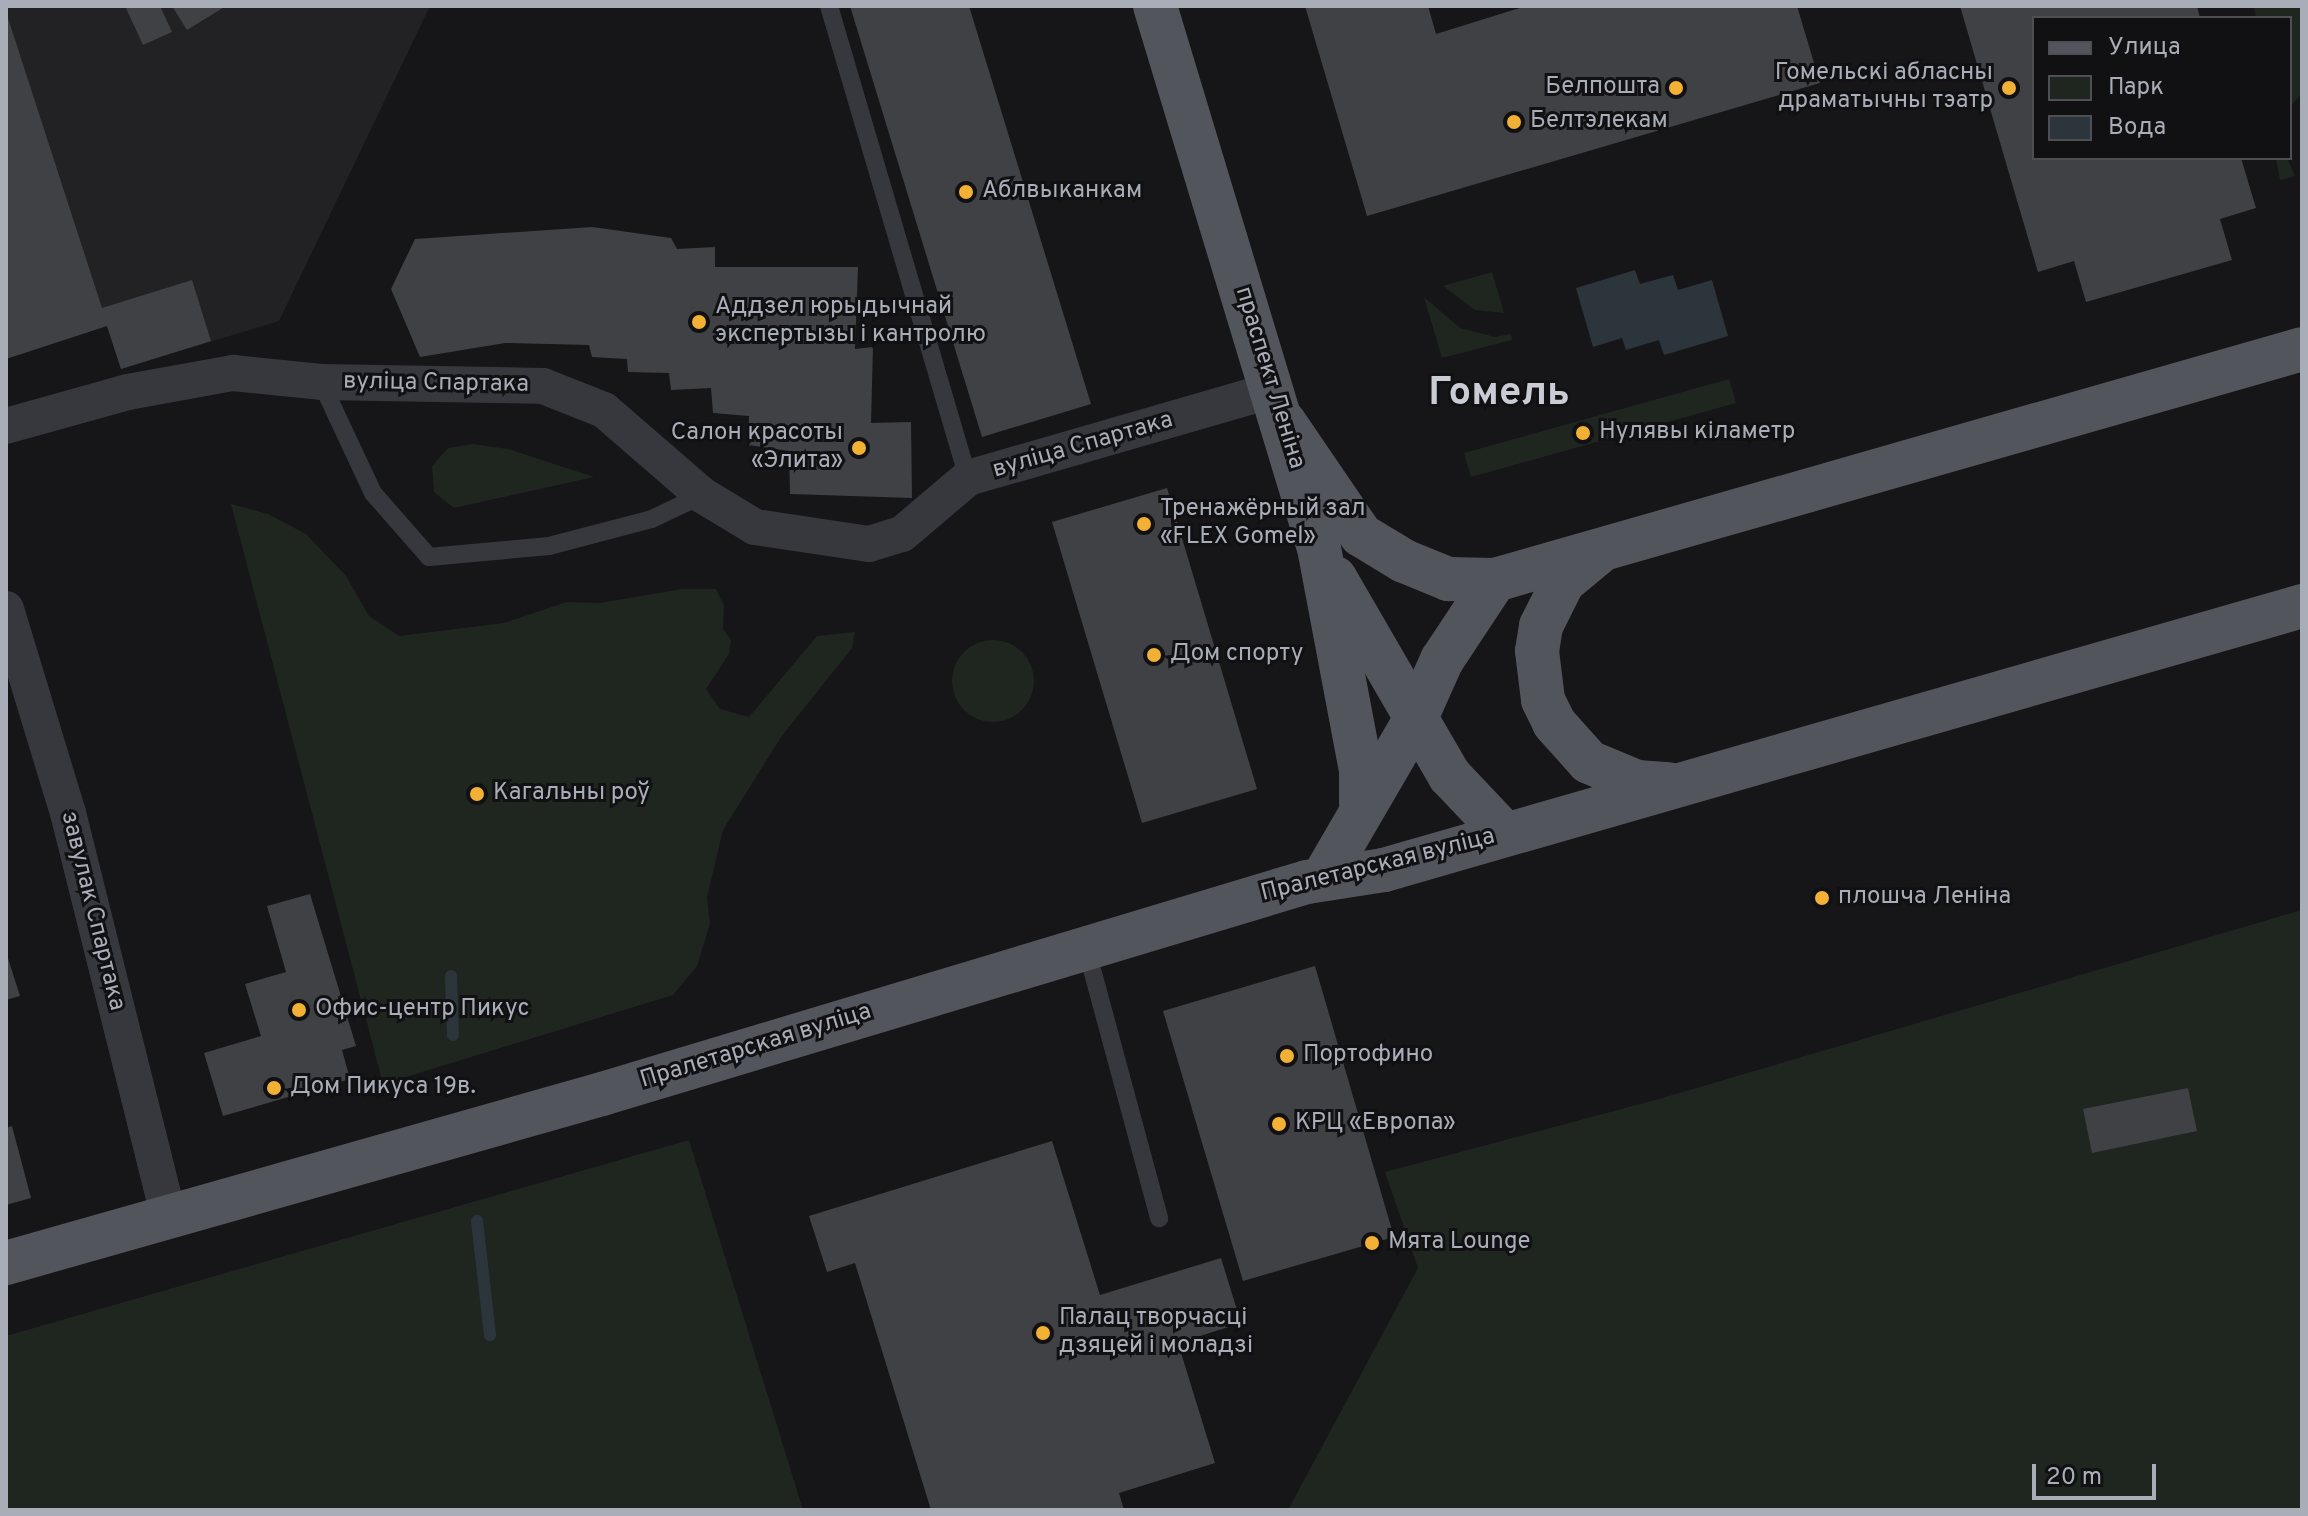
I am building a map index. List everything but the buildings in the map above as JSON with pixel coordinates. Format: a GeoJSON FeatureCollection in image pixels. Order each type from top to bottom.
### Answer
{"type":"FeatureCollection","features":[{"type":"Feature","properties":{"kind":"main road","name":"праспект Леніна"},"geometry":{"type":"LineString","coordinates":[[1155,6],[1319,548],[1361,771],[1361,804]]}},
{"type":"Feature","properties":{"kind":"main road"},"geometry":{"type":"LineString","coordinates":[[1278,406],[1361,535],[1404,561],[1448,579],[1495,580],[2302,349]]}},
{"type":"Feature","properties":{"kind":"main road"},"geometry":{"type":"LineString","coordinates":[[1623,541],[1580,564],[1550,603],[1537,651],[1543,700],[1554,723],[1589,762],[1637,782],[1690,781]]}},
{"type":"Feature","properties":{"kind":"main road"},"geometry":{"type":"LineString","coordinates":[[1319,548],[1450,776],[1505,834],[2302,606]]}},
{"type":"Feature","properties":{"kind":"main road"},"geometry":{"type":"LineString","coordinates":[[1323,878],[1361,804],[1416,718],[1442,660],[1495,580]]}},
{"type":"Feature","properties":{"kind":"main road","name":"Пралетарская вуліца"},"geometry":{"type":"LineString","coordinates":[[6,1263],[602,1094],[1323,878],[1384,870],[1505,834]]}},
{"type":"Feature","properties":{"kind":"street","name":"вуліца Спартака"},"geometry":{"type":"LineString","coordinates":[[6,426],[128,392],[233,373],[321,382],[543,386],[604,410],[702,495],[755,527],[869,544],[902,534],[968,478],[1278,406]]}},
{"type":"Feature","properties":{"kind":"street","name":"завулак Спартака"},"geometry":{"type":"LineString","coordinates":[[6,609],[72,828],[168,1215]]}},
{"type":"Feature","properties":{"kind":"lane"},"geometry":{"type":"LineString","coordinates":[[829,6],[968,478]]}},
{"type":"Feature","properties":{"kind":"lane"},"geometry":{"type":"LineString","coordinates":[[321,382],[373,493],[429,557],[549,546],[652,519],[702,495]]}},
{"type":"Feature","properties":{"kind":"lane"},"geometry":{"type":"LineString","coordinates":[[1086,947],[1159,1218]]}},
{"type":"Feature","properties":{"kind":"shaded area"},"geometry":{"type":"Polygon","coordinates":[[[6,6],[430,6],[279,321],[121,369],[107,326],[6,359],[6,6]]]}},
{"type":"Feature","properties":{"kind":"green space"},"geometry":{"type":"Polygon","coordinates":[[[2254,6],[2302,6],[2302,93],[2292,105],[2292,16],[2256,16],[2254,6]]]}},
{"type":"Feature","properties":{"kind":"green space"},"geometry":{"type":"Polygon","coordinates":[[[2276,160],[2288,160],[2295,176],[2280,180],[2276,160]]]}},
{"type":"Feature","properties":{"kind":"green space"},"geometry":{"type":"Polygon","coordinates":[[[1492,272],[1504,313],[1475,310],[1443,286],[1492,272]]]}},
{"type":"Feature","properties":{"kind":"green space"},"geometry":{"type":"Polygon","coordinates":[[[1424,297],[1460,328],[1495,337],[1511,334],[1512,340],[1442,358],[1424,297]]]}},
{"type":"Feature","properties":{"kind":"green space"},"geometry":{"type":"Polygon","coordinates":[[[1729,379],[1736,403],[1471,477],[1464,453],[1729,379]]]}},
{"type":"Feature","properties":{"kind":"green space"},"geometry":{"type":"Polygon","coordinates":[[[473,444],[508,449],[594,477],[454,508],[434,492],[432,466],[448,448],[473,444]]]}},
{"type":"Feature","properties":{"kind":"green space"},"geometry":{"type":"Polygon","coordinates":[[[231,504],[268,514],[306,534],[346,576],[369,616],[399,636],[504,623],[567,602],[600,603],[682,589],[716,589],[724,606],[723,629],[731,640],[729,654],[706,689],[720,709],[749,717],[817,636],[855,632],[852,648],[781,737],[723,830],[707,897],[710,924],[697,966],[673,995],[383,1084],[231,504]]]}},
{"type":"Feature","properties":{"kind":"green space"},"geometry":{"type":"Polygon","coordinates":[[[985,640],[1001,640],[1016,647],[1027,658],[1034,681],[1031,697],[1022,710],[1001,722],[985,722],[970,715],[959,704],[952,689],[952,673],[959,658],[970,647],[985,640]]]}},
{"type":"Feature","properties":{"kind":"green space"},"geometry":{"type":"Polygon","coordinates":[[[2302,910],[2302,1510],[1288,1510],[1418,1268],[1385,1172],[1659,1099],[2302,910]]]}},
{"type":"Feature","properties":{"kind":"green space"},"geometry":{"type":"Polygon","coordinates":[[[689,1140],[803,1510],[6,1510],[6,1336],[689,1140]]]}},
{"type":"Feature","properties":{"kind":"water"},"geometry":{"type":"Polygon","coordinates":[[[1635,270],[1640,284],[1673,275],[1678,290],[1712,280],[1728,336],[1664,355],[1659,340],[1626,350],[1622,338],[1593,347],[1576,288],[1635,270]]]}},
{"type":"Feature","properties":{"kind":"waterway"},"geometry":{"type":"LineString","coordinates":[[451,976],[453,1035]]}},
{"type":"Feature","properties":{"kind":"waterway"},"geometry":{"type":"LineString","coordinates":[[477,1221],[490,1335]]}},
{"type":"Feature","properties":{"kind":"place","name":"Белпошта"},"geometry":{"type":"Point","coordinates":[1676,88]}},
{"type":"Feature","properties":{"kind":"place","name":"Гомельскі абласны драматычны тэатр"},"geometry":{"type":"Point","coordinates":[2009,88]}},
{"type":"Feature","properties":{"kind":"place","name":"Белтэлекам"},"geometry":{"type":"Point","coordinates":[1514,122]}},
{"type":"Feature","properties":{"kind":"place","name":"Аблвыканкам"},"geometry":{"type":"Point","coordinates":[966,192]}},
{"type":"Feature","properties":{"kind":"place","name":"Аддзел юрыдычнай экспертызы і кантролю"},"geometry":{"type":"Point","coordinates":[699,322]}},
{"type":"Feature","properties":{"kind":"place","name":"Нулявы кіламетр"},"geometry":{"type":"Point","coordinates":[1583,433]}},
{"type":"Feature","properties":{"kind":"place","name":"Салон красоты «Элита»"},"geometry":{"type":"Point","coordinates":[859,448]}},
{"type":"Feature","properties":{"kind":"place","name":"Тренажёрный зал «FLEX Gomel»"},"geometry":{"type":"Point","coordinates":[1144,524]}},
{"type":"Feature","properties":{"kind":"place","name":"Дом спорту"},"geometry":{"type":"Point","coordinates":[1154,655]}},
{"type":"Feature","properties":{"kind":"place","name":"Кагальны роў"},"geometry":{"type":"Point","coordinates":[477,794]}},
{"type":"Feature","properties":{"kind":"place","name":"плошча Леніна"},"geometry":{"type":"Point","coordinates":[1822,898]}},
{"type":"Feature","properties":{"kind":"place","name":"Офис-центр Пикус"},"geometry":{"type":"Point","coordinates":[299,1010]}},
{"type":"Feature","properties":{"kind":"place","name":"Портофино"},"geometry":{"type":"Point","coordinates":[1287,1056]}},
{"type":"Feature","properties":{"kind":"place","name":"Дом Пикуса 19в."},"geometry":{"type":"Point","coordinates":[274,1088]}},
{"type":"Feature","properties":{"kind":"place","name":"КРЦ «Европа»"},"geometry":{"type":"Point","coordinates":[1279,1124]}},
{"type":"Feature","properties":{"kind":"place","name":"Мята Lounge"},"geometry":{"type":"Point","coordinates":[1372,1243]}},
{"type":"Feature","properties":{"kind":"place","name":"Палац творчасці дзяцей і моладзі"},"geometry":{"type":"Point","coordinates":[1043,1333]}},
{"type":"Feature","properties":{"kind":"district","name":"Гомель"},"geometry":{"type":"Point","coordinates":[1499,394]}}]}
